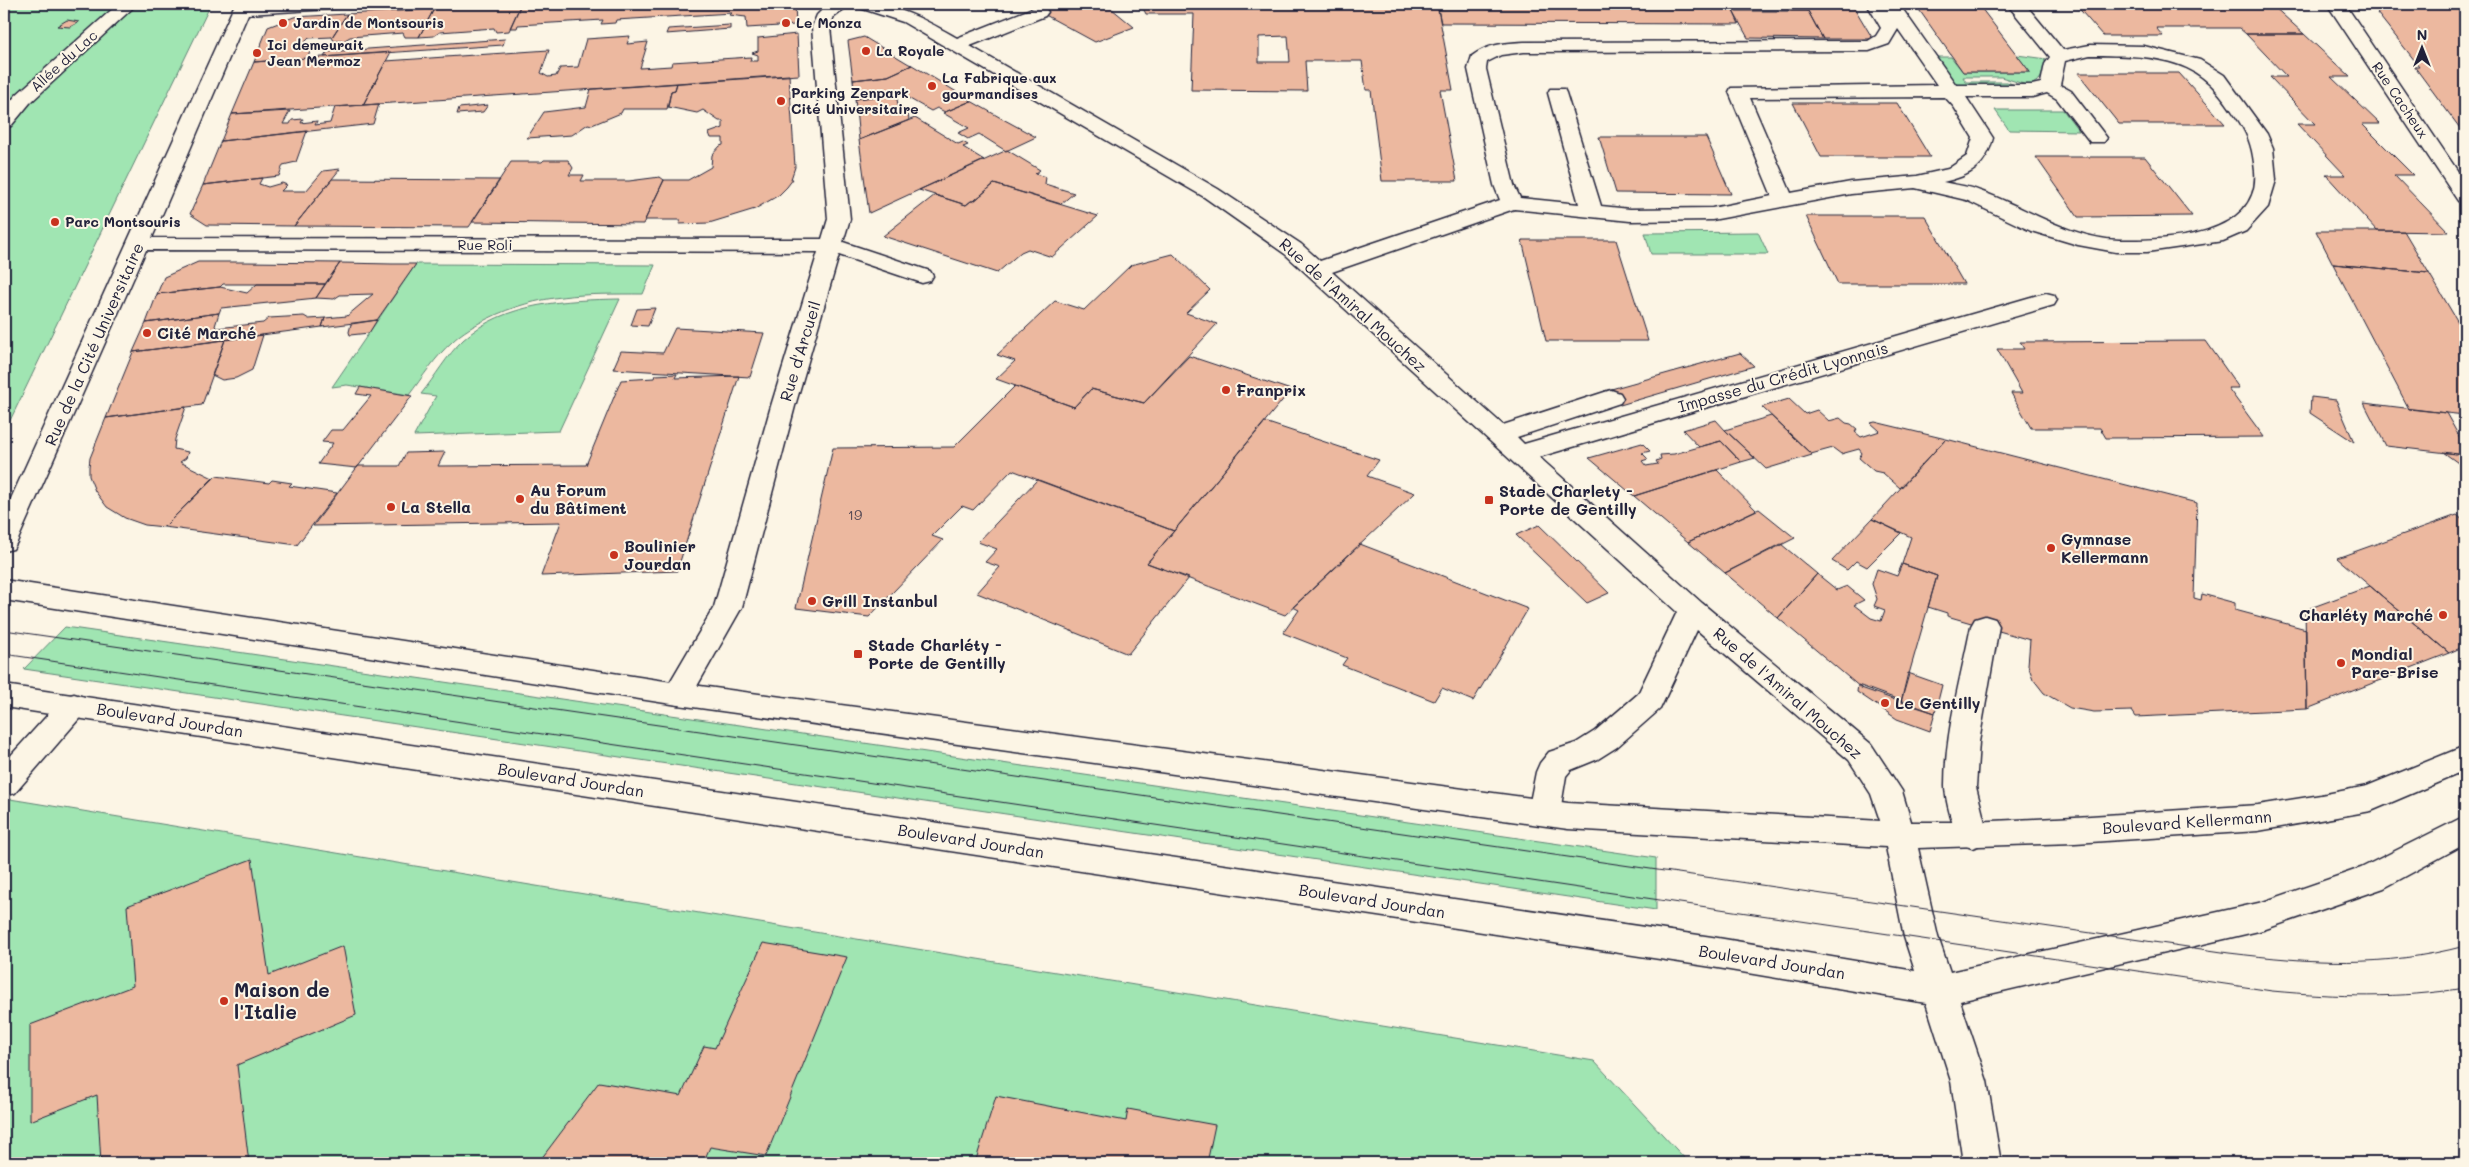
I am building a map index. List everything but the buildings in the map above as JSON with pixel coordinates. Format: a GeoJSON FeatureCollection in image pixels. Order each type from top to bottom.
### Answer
{"type":"FeatureCollection","features":[{"type":"Feature","properties":{"kind":"street","name":"Allée du Lac"},"geometry":{"type":"LineString","coordinates":[[4,122],[23,99],[128,4]]}},
{"type":"Feature","properties":{"kind":"street"},"geometry":{"type":"LineString","coordinates":[[243,6],[329,4]]}},
{"type":"Feature","properties":{"kind":"street","name":"Rue d'Arcueil"},"geometry":{"type":"LineString","coordinates":[[678,694],[728,607],[783,406],[840,219],[821,27],[823,17],[831,8],[842,4]]}},
{"type":"Feature","properties":{"kind":"street","name":"Rue de l'Amiral Mouchez"},"geometry":{"type":"LineString","coordinates":[[866,4],[909,18],[1219,198],[1293,249],[1692,610],[1860,752],[1886,791],[1899,835],[1922,937],[1969,1081],[1982,1163]]}},
{"type":"Feature","properties":{"kind":"street"},"geometry":{"type":"LineString","coordinates":[[1512,203],[1504,185],[1477,69],[1478,60],[1487,52],[1500,48],[1869,46],[1879,44],[1887,37],[1890,28],[1876,4]]}},
{"type":"Feature","properties":{"kind":"street"},"geometry":{"type":"LineString","coordinates":[[1316,270],[1512,203],[1592,212],[1712,214],[1785,202],[1851,188],[1915,182],[1948,176],[1970,167],[1981,150],[1983,138],[1962,104],[1950,91],[1890,4]]}},
{"type":"Feature","properties":{"kind":"street"},"geometry":{"type":"LineString","coordinates":[[2016,4],[2059,56]]}},
{"type":"Feature","properties":{"kind":"street","name":"Rue Cacheux"},"geometry":{"type":"LineString","coordinates":[[2336,4],[2465,197]]}},
{"type":"Feature","properties":{"kind":"street","name":"Rue de la Cité Universitaire"},"geometry":{"type":"LineString","coordinates":[[4,542],[139,244],[243,6]]}},
{"type":"Feature","properties":{"kind":"street"},"geometry":{"type":"LineString","coordinates":[[954,45],[1039,12]]}},
{"type":"Feature","properties":{"kind":"street"},"geometry":{"type":"LineString","coordinates":[[1915,182],[1973,195],[2039,226],[2086,240],[2116,246],[2147,246],[2215,236],[2238,226],[2261,203],[2266,180],[2263,148],[2257,134],[2217,79],[2192,64],[2144,51],[2090,50],[2059,56],[2054,64],[2050,87]]}},
{"type":"Feature","properties":{"kind":"street"},"geometry":{"type":"LineString","coordinates":[[1785,202],[1738,92],[2032,91],[2050,87],[2064,95],[2097,138]]}},
{"type":"Feature","properties":{"kind":"street"},"geometry":{"type":"LineString","coordinates":[[1557,93],[1592,212]]}},
{"type":"Feature","properties":{"kind":"street","name":"Rue Roli"},"geometry":{"type":"LineString","coordinates":[[139,244],[832,246],[922,276]]}},
{"type":"Feature","properties":{"kind":"street","name":"Impasse du Crédit Lyonnais"},"geometry":{"type":"LineString","coordinates":[[1520,454],[2046,300]]}},
{"type":"Feature","properties":{"kind":"street"},"geometry":{"type":"LineString","coordinates":[[1498,434],[1612,398]]}},
{"type":"Feature","properties":{"kind":"street"},"geometry":{"type":"LineString","coordinates":[[4,590],[678,694],[1544,812],[1731,827],[1899,835]]}},
{"type":"Feature","properties":{"kind":"street"},"geometry":{"type":"LineString","coordinates":[[1544,812],[1551,772],[1560,761],[1587,751],[1606,739],[1650,702],[1692,610]]}},
{"type":"Feature","properties":{"kind":"street"},"geometry":{"type":"LineString","coordinates":[[1972,835],[1960,786],[1964,742],[1985,626]]}},
{"type":"Feature","properties":{"kind":"street","name":"Boulevard Jourdan"},"geometry":{"type":"LineString","coordinates":[[4,696],[1712,952],[1938,990]]}},
{"type":"Feature","properties":{"kind":"street"},"geometry":{"type":"LineString","coordinates":[[4,784],[74,705]]}},
{"type":"Feature","properties":{"kind":"street","name":"Boulevard Kellermann"},"geometry":{"type":"LineString","coordinates":[[1899,835],[1972,835],[2258,818],[2371,798],[2465,758]]}},
{"type":"Feature","properties":{"kind":"street"},"geometry":{"type":"LineString","coordinates":[[1938,990],[2059,964],[2263,916],[2372,878],[2465,830]]}},
{"type":"Feature","properties":{"kind":"green space","name":"Parc Montsouris"},"geometry":{"type":"Polygon","coordinates":[[[4,4],[211,4],[4,433],[4,4]]]}},
{"type":"Feature","properties":{"kind":"green space"},"geometry":{"type":"Polygon","coordinates":[[[2017,55],[2047,59],[2044,61],[2049,62],[2040,79],[2030,86],[2001,77],[1963,77],[1966,82],[2007,82],[2023,88],[1954,88],[1931,57],[1951,57],[1963,72],[2029,72],[2017,55]]]}},
{"type":"Feature","properties":{"kind":"green space"},"geometry":{"type":"Polygon","coordinates":[[[1995,110],[2063,110],[2079,131],[2009,130],[1995,110]]]}},
{"type":"Feature","properties":{"kind":"green space"},"geometry":{"type":"Polygon","coordinates":[[[1758,232],[1768,254],[1651,254],[1645,233],[1758,232]]]}},
{"type":"Feature","properties":{"kind":"green space"},"geometry":{"type":"Polygon","coordinates":[[[416,264],[655,265],[643,294],[582,295],[544,300],[506,310],[487,319],[460,335],[446,348],[409,395],[347,385],[332,387],[416,264]]]}},
{"type":"Feature","properties":{"kind":"green space"},"geometry":{"type":"Polygon","coordinates":[[[620,299],[559,431],[414,436],[436,396],[421,394],[457,346],[479,327],[497,318],[537,306],[579,300],[620,299]]]}},
{"type":"Feature","properties":{"kind":"green space"},"geometry":{"type":"Polygon","coordinates":[[[65,627],[1656,858],[1656,910],[24,669],[65,627]]]}},
{"type":"Feature","properties":{"kind":"green space"},"geometry":{"type":"Polygon","coordinates":[[[4,798],[1594,1061],[1689,1163],[4,1163],[4,798]]]}},
{"type":"Feature","properties":{"kind":"tram line"},"geometry":{"type":"LineString","coordinates":[[4,630],[2229,953],[2319,961],[2376,961],[2405,958],[2465,946]]}},
{"type":"Feature","properties":{"kind":"tram line"},"geometry":{"type":"LineString","coordinates":[[4,654],[2272,991],[2368,996],[2417,994],[2465,988]]}},
{"type":"Feature","properties":{"kind":"place","name":"Jardin de Montsouris"},"geometry":{"type":"Point","coordinates":[283,23]}},
{"type":"Feature","properties":{"kind":"place","name":"Le Monza"},"geometry":{"type":"Point","coordinates":[786,23]}},
{"type":"Feature","properties":{"kind":"place","name":"La Royale"},"geometry":{"type":"Point","coordinates":[866,51]}},
{"type":"Feature","properties":{"kind":"place","name":"Ici demeurait Jean Mermoz"},"geometry":{"type":"Point","coordinates":[257,53]}},
{"type":"Feature","properties":{"kind":"place","name":"La Fabrique aux gourmandises"},"geometry":{"type":"Point","coordinates":[932,86]}},
{"type":"Feature","properties":{"kind":"place","name":"Parking Zenpark Cité Universitaire"},"geometry":{"type":"Point","coordinates":[781,101]}},
{"type":"Feature","properties":{"kind":"place","name":"Parc Montsouris"},"geometry":{"type":"Point","coordinates":[55,222]}},
{"type":"Feature","properties":{"kind":"place","name":"Cité Marché"},"geometry":{"type":"Point","coordinates":[147,333]}},
{"type":"Feature","properties":{"kind":"place","name":"Franprix"},"geometry":{"type":"Point","coordinates":[1226,390]}},
{"type":"Feature","properties":{"kind":"place","name":"Au Forum du Bâtiment"},"geometry":{"type":"Point","coordinates":[520,499]}},
{"type":"Feature","properties":{"kind":"place","name":"Stade Charlety - Porte de Gentilly"},"geometry":{"type":"Point","coordinates":[1489,500]}},
{"type":"Feature","properties":{"kind":"place","name":"La Stella"},"geometry":{"type":"Point","coordinates":[391,507]}},
{"type":"Feature","properties":{"kind":"place","name":"Gymnase Kellermann"},"geometry":{"type":"Point","coordinates":[2051,548]}},
{"type":"Feature","properties":{"kind":"place","name":"Boulinier Jourdan"},"geometry":{"type":"Point","coordinates":[614,555]}},
{"type":"Feature","properties":{"kind":"place","name":"Grill Instanbul"},"geometry":{"type":"Point","coordinates":[812,601]}},
{"type":"Feature","properties":{"kind":"place","name":"Charléty Marché"},"geometry":{"type":"Point","coordinates":[2443,615]}},
{"type":"Feature","properties":{"kind":"place","name":"Stade Charléty - Porte de Gentilly"},"geometry":{"type":"Point","coordinates":[858,654]}},
{"type":"Feature","properties":{"kind":"place","name":"Mondial Pare-Brise"},"geometry":{"type":"Point","coordinates":[2341,663]}},
{"type":"Feature","properties":{"kind":"place","name":"Le Gentilly"},"geometry":{"type":"Point","coordinates":[1885,703]}},
{"type":"Feature","properties":{"kind":"place","name":"Maison de l'Italie"},"geometry":{"type":"Point","coordinates":[224,1001]}}]}
